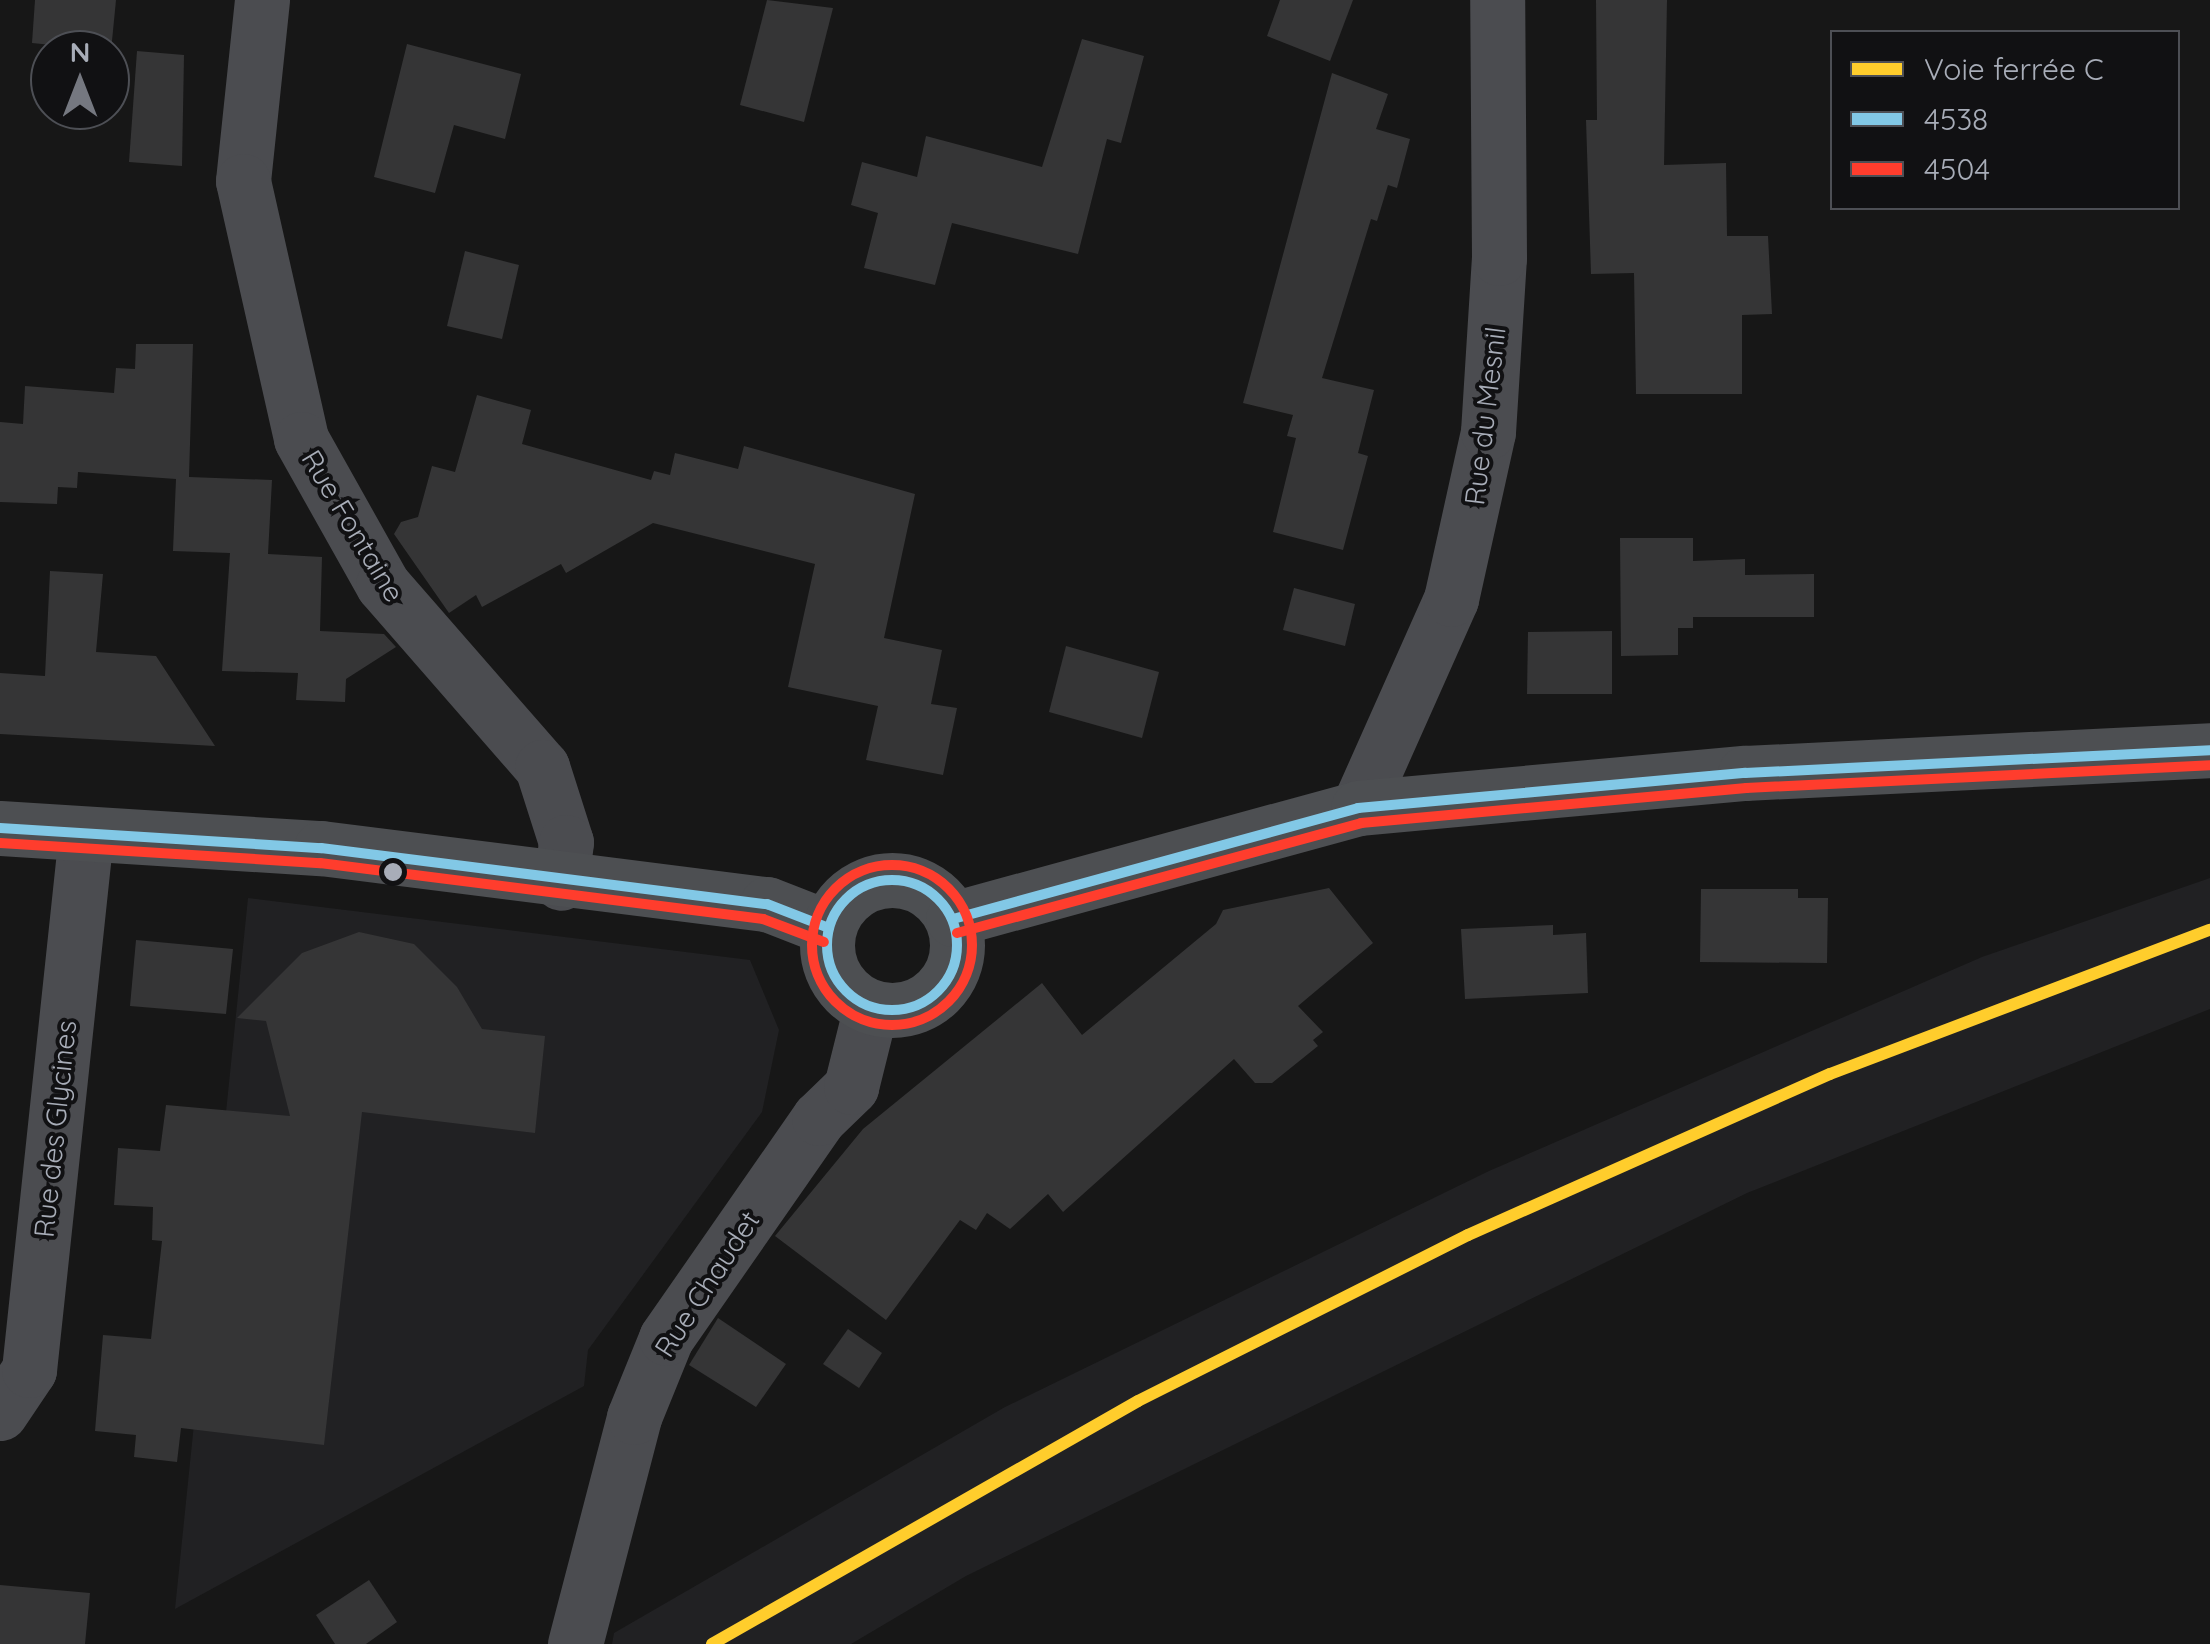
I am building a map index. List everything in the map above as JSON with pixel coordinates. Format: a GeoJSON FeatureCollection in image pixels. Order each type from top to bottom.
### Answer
{"type":"FeatureCollection","features":[{"type":"Feature","properties":{"kind":"main road"},"geometry":{"type":"LineString","coordinates":[[952,920],[1358,808],[1745,773],[2210,750]]}},
{"type":"Feature","properties":{"kind":"main road"},"geometry":{"type":"LineString","coordinates":[[0,828],[321,848],[560,883],[768,904],[829,928]]}},
{"type":"Feature","properties":{"kind":"main road"},"geometry":{"type":"LineString","coordinates":[[888,880],[926,890],[952,920],[956,962],[932,998],[913,1008],[870,1006],[839,984],[827,948],[829,928],[851,894],[888,880]]}},
{"type":"Feature","properties":{"kind":"street","name":"Rue Fontaine"},"geometry":{"type":"LineString","coordinates":[[262,0],[244,181],[300,439],[383,585],[542,767],[566,842],[560,883]]}},
{"type":"Feature","properties":{"kind":"street","name":"Rue du Mesnil"},"geometry":{"type":"LineString","coordinates":[[1358,808],[1451,599],[1488,432],[1499,258],[1497,0]]}},
{"type":"Feature","properties":{"kind":"street","name":"Rue des Glycines"},"geometry":{"type":"LineString","coordinates":[[0,1414],[30,1370],[86,834]]}},
{"type":"Feature","properties":{"kind":"street","name":"Rue Chaudet"},"geometry":{"type":"LineString","coordinates":[[575,1644],[634,1417],[666,1338],[819,1118],[850,1086],[867,1041],[870,1006]]}},
{"type":"Feature","properties":{"kind":"shaded area"},"geometry":{"type":"Polygon","coordinates":[[[2210,878],[2210,1009],[1747,1193],[966,1576],[851,1644],[612,1644],[614,1633],[1005,1407],[1489,1171],[1982,957],[2210,878]]]}},
{"type":"Feature","properties":{"kind":"shaded area"},"geometry":{"type":"Polygon","coordinates":[[[248,898],[750,960],[779,1030],[762,1112],[588,1350],[584,1386],[175,1609],[248,898]]]}},
{"type":"Feature","properties":{"kind":"building"},"geometry":{"type":"Polygon","coordinates":[[[35,0],[116,0],[113,30],[33,30],[35,0]]]}},
{"type":"Feature","properties":{"kind":"building"},"geometry":{"type":"Polygon","coordinates":[[[767,0],[833,8],[804,122],[740,105],[767,0]]]}},
{"type":"Feature","properties":{"kind":"building"},"geometry":{"type":"Polygon","coordinates":[[[1280,0],[1353,0],[1330,61],[1267,36],[1280,0]]]}},
{"type":"Feature","properties":{"kind":"building"},"geometry":{"type":"Polygon","coordinates":[[[1596,0],[1667,0],[1664,165],[1726,163],[1727,236],[1768,236],[1772,314],[1742,315],[1742,394],[1636,394],[1634,273],[1591,274],[1586,120],[1597,120],[1596,0]]]}},
{"type":"Feature","properties":{"kind":"building"},"geometry":{"type":"Polygon","coordinates":[[[1082,39],[1144,56],[1121,143],[1107,139],[1078,254],[952,223],[935,285],[864,268],[878,213],[851,205],[862,162],[917,177],[926,136],[1042,167],[1082,39]]]}},
{"type":"Feature","properties":{"kind":"building"},"geometry":{"type":"Polygon","coordinates":[[[407,44],[521,74],[505,139],[454,125],[435,193],[374,177],[407,44]]]}},
{"type":"Feature","properties":{"kind":"building"},"geometry":{"type":"Polygon","coordinates":[[[137,51],[184,55],[182,166],[129,162],[137,51]]]}},
{"type":"Feature","properties":{"kind":"building"},"geometry":{"type":"Polygon","coordinates":[[[1332,73],[1388,94],[1376,129],[1410,139],[1397,188],[1388,185],[1377,221],[1371,219],[1322,378],[1374,390],[1358,453],[1368,456],[1343,550],[1273,532],[1296,438],[1287,436],[1293,415],[1243,403],[1332,73]]]}},
{"type":"Feature","properties":{"kind":"building"},"geometry":{"type":"Polygon","coordinates":[[[465,251],[519,265],[502,339],[447,326],[465,251]]]}},
{"type":"Feature","properties":{"kind":"building"},"geometry":{"type":"Polygon","coordinates":[[[136,344],[193,344],[189,477],[272,480],[268,554],[322,557],[320,631],[384,634],[396,647],[346,679],[345,702],[296,700],[298,673],[222,671],[230,553],[173,551],[176,479],[78,472],[77,488],[58,487],[57,504],[0,502],[0,422],[23,424],[25,386],[114,393],[116,368],[135,369],[136,344]]]}},
{"type":"Feature","properties":{"kind":"building"},"geometry":{"type":"Polygon","coordinates":[[[477,395],[531,410],[522,444],[651,480],[654,471],[670,475],[675,453],[738,469],[744,446],[915,494],[884,638],[942,650],[931,704],[957,708],[943,775],[866,760],[878,706],[788,687],[815,564],[653,523],[566,573],[561,564],[482,607],[476,595],[449,613],[394,534],[401,522],[418,517],[432,466],[455,472],[477,395]]]}},
{"type":"Feature","properties":{"kind":"building"},"geometry":{"type":"Polygon","coordinates":[[[1620,538],[1693,538],[1693,561],[1745,559],[1745,575],[1814,574],[1814,617],[1693,617],[1693,628],[1678,628],[1678,655],[1621,656],[1620,538]]]}},
{"type":"Feature","properties":{"kind":"building"},"geometry":{"type":"Polygon","coordinates":[[[50,571],[103,574],[96,652],[156,656],[215,746],[0,734],[0,673],[45,676],[50,571]]]}},
{"type":"Feature","properties":{"kind":"building"},"geometry":{"type":"Polygon","coordinates":[[[1294,588],[1355,604],[1345,646],[1283,630],[1294,588]]]}},
{"type":"Feature","properties":{"kind":"building"},"geometry":{"type":"Polygon","coordinates":[[[1612,631],[1612,694],[1527,694],[1528,632],[1612,631]]]}},
{"type":"Feature","properties":{"kind":"building"},"geometry":{"type":"Polygon","coordinates":[[[1066,646],[1159,672],[1142,738],[1049,712],[1066,646]]]}},
{"type":"Feature","properties":{"kind":"building"},"geometry":{"type":"Polygon","coordinates":[[[1329,888],[1373,943],[1298,1006],[1323,1032],[1313,1040],[1318,1046],[1272,1083],[1255,1083],[1234,1059],[1063,1212],[1048,1194],[1010,1229],[987,1213],[976,1230],[960,1220],[886,1320],[775,1236],[863,1129],[1042,983],[1082,1035],[1216,924],[1223,910],[1329,888]]]}},
{"type":"Feature","properties":{"kind":"building"},"geometry":{"type":"Polygon","coordinates":[[[1701,889],[1798,889],[1798,898],[1828,898],[1827,963],[1700,962],[1701,889]]]}},
{"type":"Feature","properties":{"kind":"building"},"geometry":{"type":"Polygon","coordinates":[[[1553,925],[1553,935],[1586,933],[1588,993],[1465,999],[1461,929],[1553,925]]]}},
{"type":"Feature","properties":{"kind":"building"},"geometry":{"type":"Polygon","coordinates":[[[359,932],[414,944],[457,987],[482,1029],[545,1036],[535,1133],[362,1112],[324,1445],[181,1428],[177,1462],[134,1457],[136,1435],[95,1431],[103,1335],[151,1339],[162,1241],[152,1240],[153,1207],[114,1205],[118,1148],[160,1151],[166,1105],[290,1116],[266,1021],[237,1018],[302,953],[359,932]]]}},
{"type":"Feature","properties":{"kind":"building"},"geometry":{"type":"Polygon","coordinates":[[[136,940],[233,949],[226,1014],[130,1006],[136,940]]]}},
{"type":"Feature","properties":{"kind":"building"},"geometry":{"type":"Polygon","coordinates":[[[718,1318],[786,1364],[756,1407],[689,1365],[718,1318]]]}},
{"type":"Feature","properties":{"kind":"building"},"geometry":{"type":"Polygon","coordinates":[[[848,1329],[882,1353],[859,1388],[823,1364],[848,1329]]]}},
{"type":"Feature","properties":{"kind":"building"},"geometry":{"type":"Polygon","coordinates":[[[369,1580],[397,1622],[366,1644],[335,1644],[316,1615],[369,1580]]]}},
{"type":"Feature","properties":{"kind":"building"},"geometry":{"type":"Polygon","coordinates":[[[0,1585],[90,1593],[85,1644],[0,1644],[0,1585]]]}},
{"type":"Feature","properties":{"kind":"rail line","name":"C"},"geometry":{"type":"LineString","coordinates":[[712,1644],[1138,1401],[1468,1235],[1830,1074],[2210,930]]}},
{"type":"Feature","properties":{"kind":"transit line","name":"4538"},"geometry":{"type":"LineString","coordinates":[[953,919],[1358,808],[1745,773],[2210,750]]}},
{"type":"Feature","properties":{"kind":"transit line","name":"4504"},"geometry":{"type":"LineString","coordinates":[[957,933],[1361,823],[1746,788],[2210,765]]}},
{"type":"Feature","properties":{"kind":"transit line","name":"4538"},"geometry":{"type":"LineString","coordinates":[[0,828],[321,848],[767,904],[829,928]]}},
{"type":"Feature","properties":{"kind":"transit line","name":"4504"},"geometry":{"type":"LineString","coordinates":[[0,843],[320,863],[763,919],[824,942]]}},
{"type":"Feature","properties":{"kind":"transit line","name":"4504"},"geometry":{"type":"LineString","coordinates":[[892,865],[923,871],[948,889],[966,914],[972,945],[966,976],[948,1001],[923,1019],[892,1025],[861,1019],[836,1001],[818,976],[812,945],[818,914],[836,889],[861,871],[892,865]]}},
{"type":"Feature","properties":{"kind":"transit line","name":"4538"},"geometry":{"type":"LineString","coordinates":[[892,880],[917,885],[938,899],[952,920],[957,945],[952,970],[938,991],[917,1005],[892,1010],[867,1005],[846,991],[832,970],[827,945],[832,920],[846,899],[867,885],[892,880]]}}]}
